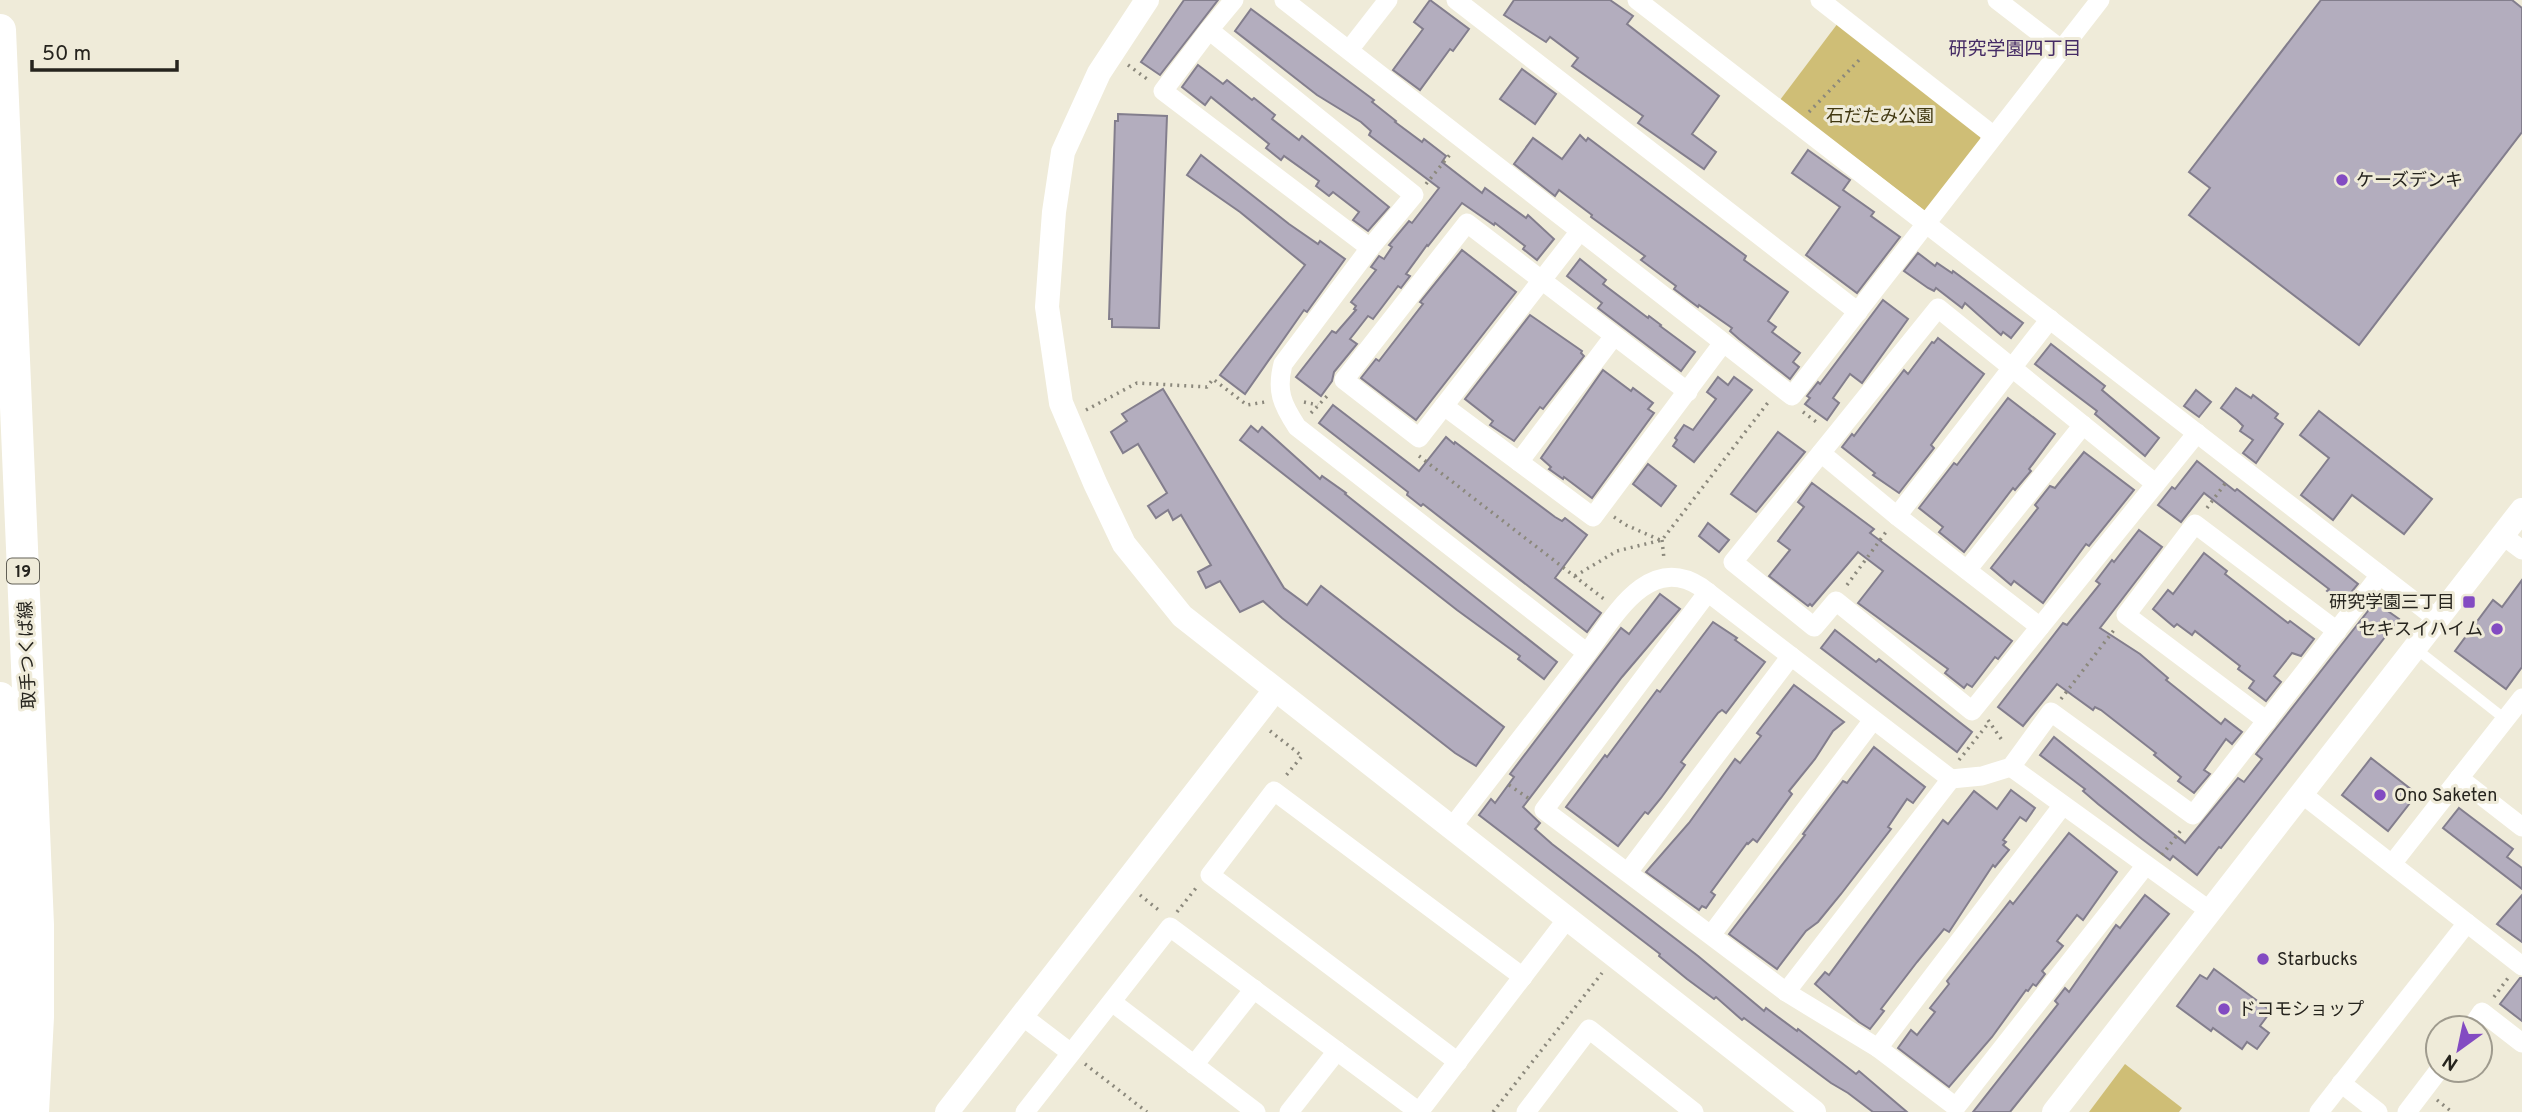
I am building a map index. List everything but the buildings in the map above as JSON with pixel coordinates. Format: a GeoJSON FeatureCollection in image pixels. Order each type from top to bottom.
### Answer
{"type":"FeatureCollection","features":[{"type":"Feature","properties":{"kind":"main road","name":"取手つくば線"},"geometry":{"type":"LineString","coordinates":[[0,30],[38,925],[38,1017],[33,1112]]}},
{"type":"Feature","properties":{"kind":"main road","name":"取手つくば線"},"geometry":{"type":"LineString","coordinates":[[0,698],[10,938],[11,1015],[6,1112]]}},
{"type":"Feature","properties":{"kind":"street"},"geometry":{"type":"LineString","coordinates":[[1147,0],[1099,73],[1063,152],[1047,307],[1061,403],[1124,544],[1182,616],[1805,1109]]}},
{"type":"Feature","properties":{"kind":"street"},"geometry":{"type":"LineString","coordinates":[[1234,0],[1163,91],[1370,248]]}},
{"type":"Feature","properties":{"kind":"street"},"geometry":{"type":"LineString","coordinates":[[1284,0],[1786,392],[1858,312],[2101,0]]}},
{"type":"Feature","properties":{"kind":"street"},"geometry":{"type":"LineString","coordinates":[[1349,50],[1388,0]]}},
{"type":"Feature","properties":{"kind":"street"},"geometry":{"type":"LineString","coordinates":[[1456,0],[1858,312]]}},
{"type":"Feature","properties":{"kind":"street"},"geometry":{"type":"LineString","coordinates":[[1637,0],[2437,619]]}},
{"type":"Feature","properties":{"kind":"street"},"geometry":{"type":"LineString","coordinates":[[1820,0],[1994,136]]}},
{"type":"Feature","properties":{"kind":"street"},"geometry":{"type":"LineString","coordinates":[[1997,0],[2062,50]]}},
{"type":"Feature","properties":{"kind":"street"},"geometry":{"type":"LineString","coordinates":[[1209,30],[1414,195],[1370,248],[1283,363],[1279,379],[1282,399],[1297,428],[1587,653]]}},
{"type":"Feature","properties":{"kind":"street"},"geometry":{"type":"LineString","coordinates":[[1580,231],[1541,281],[1419,438],[1344,380],[1466,223],[1541,281],[1688,392]]}},
{"type":"Feature","properties":{"kind":"street"},"geometry":{"type":"LineString","coordinates":[[2156,484],[1938,308],[1733,562],[1814,627],[1836,601],[1972,711],[2156,484],[2197,433]]}},
{"type":"Feature","properties":{"kind":"street"},"geometry":{"type":"LineString","coordinates":[[1897,516],[2050,319]]}},
{"type":"Feature","properties":{"kind":"street"},"geometry":{"type":"LineString","coordinates":[[1518,462],[1614,336]]}},
{"type":"Feature","properties":{"kind":"street"},"geometry":{"type":"LineString","coordinates":[[1444,406],[1593,517],[1723,343]]}},
{"type":"Feature","properties":{"kind":"street"},"geometry":{"type":"LineString","coordinates":[[1967,570],[2083,425]]}},
{"type":"Feature","properties":{"kind":"street"},"geometry":{"type":"LineString","coordinates":[[1821,453],[2040,627]]}},
{"type":"Feature","properties":{"kind":"street"},"geometry":{"type":"LineString","coordinates":[[2054,1112],[2437,619],[2512,542],[2522,510]]}},
{"type":"Feature","properties":{"kind":"street"},"geometry":{"type":"LineString","coordinates":[[2267,721],[2126,615],[2195,524],[2337,631]]}},
{"type":"Feature","properties":{"kind":"street"},"geometry":{"type":"LineString","coordinates":[[1452,827],[1619,611],[1637,590],[1649,582],[1666,577],[1680,577],[1692,581],[1873,720],[1953,772],[1982,776],[2015,762],[2051,712],[2193,815],[2380,575]]}},
{"type":"Feature","properties":{"kind":"street"},"geometry":{"type":"LineString","coordinates":[[1708,592],[1544,810],[1786,992],[1878,1048],[1956,1107],[2151,864]]}},
{"type":"Feature","properties":{"kind":"street"},"geometry":{"type":"LineString","coordinates":[[1628,872],[1791,656]]}},
{"type":"Feature","properties":{"kind":"street"},"geometry":{"type":"LineString","coordinates":[[947,1112],[1275,690]]}},
{"type":"Feature","properties":{"kind":"street"},"geometry":{"type":"LineString","coordinates":[[2392,864],[2522,698]]}},
{"type":"Feature","properties":{"kind":"street"},"geometry":{"type":"LineString","coordinates":[[1711,935],[1873,720]]}},
{"type":"Feature","properties":{"kind":"street"},"geometry":{"type":"LineString","coordinates":[[2015,762],[2063,805],[2151,864],[2210,911]]}},
{"type":"Feature","properties":{"kind":"street"},"geometry":{"type":"LineString","coordinates":[[1786,992],[1953,772]]}},
{"type":"Feature","properties":{"kind":"street"},"geometry":{"type":"LineString","coordinates":[[2459,778],[2522,827]]}},
{"type":"Feature","properties":{"kind":"street"},"geometry":{"type":"LineString","coordinates":[[1458,1062],[1210,875],[1274,791],[1523,977]]}},
{"type":"Feature","properties":{"kind":"street"},"geometry":{"type":"LineString","coordinates":[[2302,794],[2520,965]]}},
{"type":"Feature","properties":{"kind":"street"},"geometry":{"type":"LineString","coordinates":[[1878,1048],[2063,805]]}},
{"type":"Feature","properties":{"kind":"street"},"geometry":{"type":"LineString","coordinates":[[1033,1109],[1071,1054],[1170,927],[1419,1112],[1567,919]]}},
{"type":"Feature","properties":{"kind":"street"},"geometry":{"type":"LineString","coordinates":[[2319,1112],[2467,923]]}},
{"type":"Feature","properties":{"kind":"street"},"geometry":{"type":"LineString","coordinates":[[1194,1065],[1254,989]]}},
{"type":"Feature","properties":{"kind":"street"},"geometry":{"type":"LineString","coordinates":[[1112,1002],[1256,1112]]}},
{"type":"Feature","properties":{"kind":"street"},"geometry":{"type":"LineString","coordinates":[[1021,1015],[1071,1054]]}},
{"type":"Feature","properties":{"kind":"street"},"geometry":{"type":"LineString","coordinates":[[1525,1112],[1589,1029],[1694,1112]]}},
{"type":"Feature","properties":{"kind":"street"},"geometry":{"type":"LineString","coordinates":[[2494,1029],[2522,1043]]}},
{"type":"Feature","properties":{"kind":"street"},"geometry":{"type":"LineString","coordinates":[[1289,1112],[1337,1051]]}},
{"type":"Feature","properties":{"kind":"street"},"geometry":{"type":"LineString","coordinates":[[2341,1083],[2378,1112]]}},
{"type":"Feature","properties":{"kind":"street"},"geometry":{"type":"LineString","coordinates":[[2407,1112],[2428,1084]]}},
{"type":"Feature","properties":{"kind":"lane"},"geometry":{"type":"LineString","coordinates":[[2415,649],[2505,719]]}},
{"type":"Feature","properties":{"kind":"path"},"geometry":{"type":"LineString","coordinates":[[1798,124],[1876,43]]}},
{"type":"Feature","properties":{"kind":"path"},"geometry":{"type":"LineString","coordinates":[[1126,63],[1163,91]]}},
{"type":"Feature","properties":{"kind":"path"},"geometry":{"type":"LineString","coordinates":[[1414,195],[1423,188],[1462,139]]}},
{"type":"Feature","properties":{"kind":"path"},"geometry":{"type":"LineString","coordinates":[[1084,411],[1137,383],[1207,387],[1213,379],[1247,405],[1282,399]]}},
{"type":"Feature","properties":{"kind":"path"},"geometry":{"type":"LineString","coordinates":[[1297,428],[1332,391]]}},
{"type":"Feature","properties":{"kind":"path"},"geometry":{"type":"LineString","coordinates":[[1574,576],[1617,551],[1662,540],[1786,392],[1797,407],[1835,436]]}},
{"type":"Feature","properties":{"kind":"path"},"geometry":{"type":"LineString","coordinates":[[1411,450],[1619,611]]}},
{"type":"Feature","properties":{"kind":"path"},"geometry":{"type":"LineString","coordinates":[[2195,524],[2239,466]]}},
{"type":"Feature","properties":{"kind":"path"},"geometry":{"type":"LineString","coordinates":[[1600,508],[1626,525],[1662,540]]}},
{"type":"Feature","properties":{"kind":"path"},"geometry":{"type":"LineString","coordinates":[[1836,601],[1897,516]]}},
{"type":"Feature","properties":{"kind":"path"},"geometry":{"type":"LineString","coordinates":[[2051,712],[2126,615]]}},
{"type":"Feature","properties":{"kind":"path"},"geometry":{"type":"LineString","coordinates":[[1977,705],[2015,762]]}},
{"type":"Feature","properties":{"kind":"path"},"geometry":{"type":"LineString","coordinates":[[1953,772],[1989,722]]}},
{"type":"Feature","properties":{"kind":"path"},"geometry":{"type":"LineString","coordinates":[[1262,724],[1302,756],[1274,791]]}},
{"type":"Feature","properties":{"kind":"path"},"geometry":{"type":"LineString","coordinates":[[1493,774],[1544,810]]}},
{"type":"Feature","properties":{"kind":"path"},"geometry":{"type":"LineString","coordinates":[[2151,864],[2193,815]]}},
{"type":"Feature","properties":{"kind":"path"},"geometry":{"type":"LineString","coordinates":[[1125,884],[1171,919],[1201,881],[1210,875]]}},
{"type":"Feature","properties":{"kind":"path"},"geometry":{"type":"LineString","coordinates":[[2482,1014],[2520,965]]}},
{"type":"Feature","properties":{"kind":"path"},"geometry":{"type":"LineString","coordinates":[[1493,1112],[1605,968]]}},
{"type":"Feature","properties":{"kind":"path"},"geometry":{"type":"LineString","coordinates":[[1071,1054],[1147,1112]]}},
{"type":"Feature","properties":{"kind":"path"},"geometry":{"type":"LineString","coordinates":[[1497,1107],[1507,1112]]}},
{"type":"Feature","properties":{"kind":"green space","name":"石だたみ公園"},"geometry":{"type":"Polygon","coordinates":[[[1838,23],[1980,132],[1981,143],[1931,210],[1924,210],[1780,100],[1838,23]]]}},
{"type":"Feature","properties":{"kind":"green space"},"geometry":{"type":"Polygon","coordinates":[[[2125,1064],[2182,1108],[2179,1112],[2089,1112],[2125,1064]]]}},
{"type":"Feature","properties":{"kind":"place","name":"ケーズデンキ"},"geometry":{"type":"Point","coordinates":[2342,180]}},
{"type":"Feature","properties":{"kind":"place","name":"研究学園三丁目"},"geometry":{"type":"Point","coordinates":[2469,602]}},
{"type":"Feature","properties":{"kind":"place","name":"セキスイハイム"},"geometry":{"type":"Point","coordinates":[2497,629]}},
{"type":"Feature","properties":{"kind":"place","name":"Ono Saketen"},"geometry":{"type":"Point","coordinates":[2380,795]}},
{"type":"Feature","properties":{"kind":"place","name":"Starbucks"},"geometry":{"type":"Point","coordinates":[2263,959]}},
{"type":"Feature","properties":{"kind":"place","name":"ドコモショップ"},"geometry":{"type":"Point","coordinates":[2224,1009]}},
{"type":"Feature","properties":{"kind":"district","name":"研究学園四丁目"},"geometry":{"type":"Point","coordinates":[2015,48]}}]}
